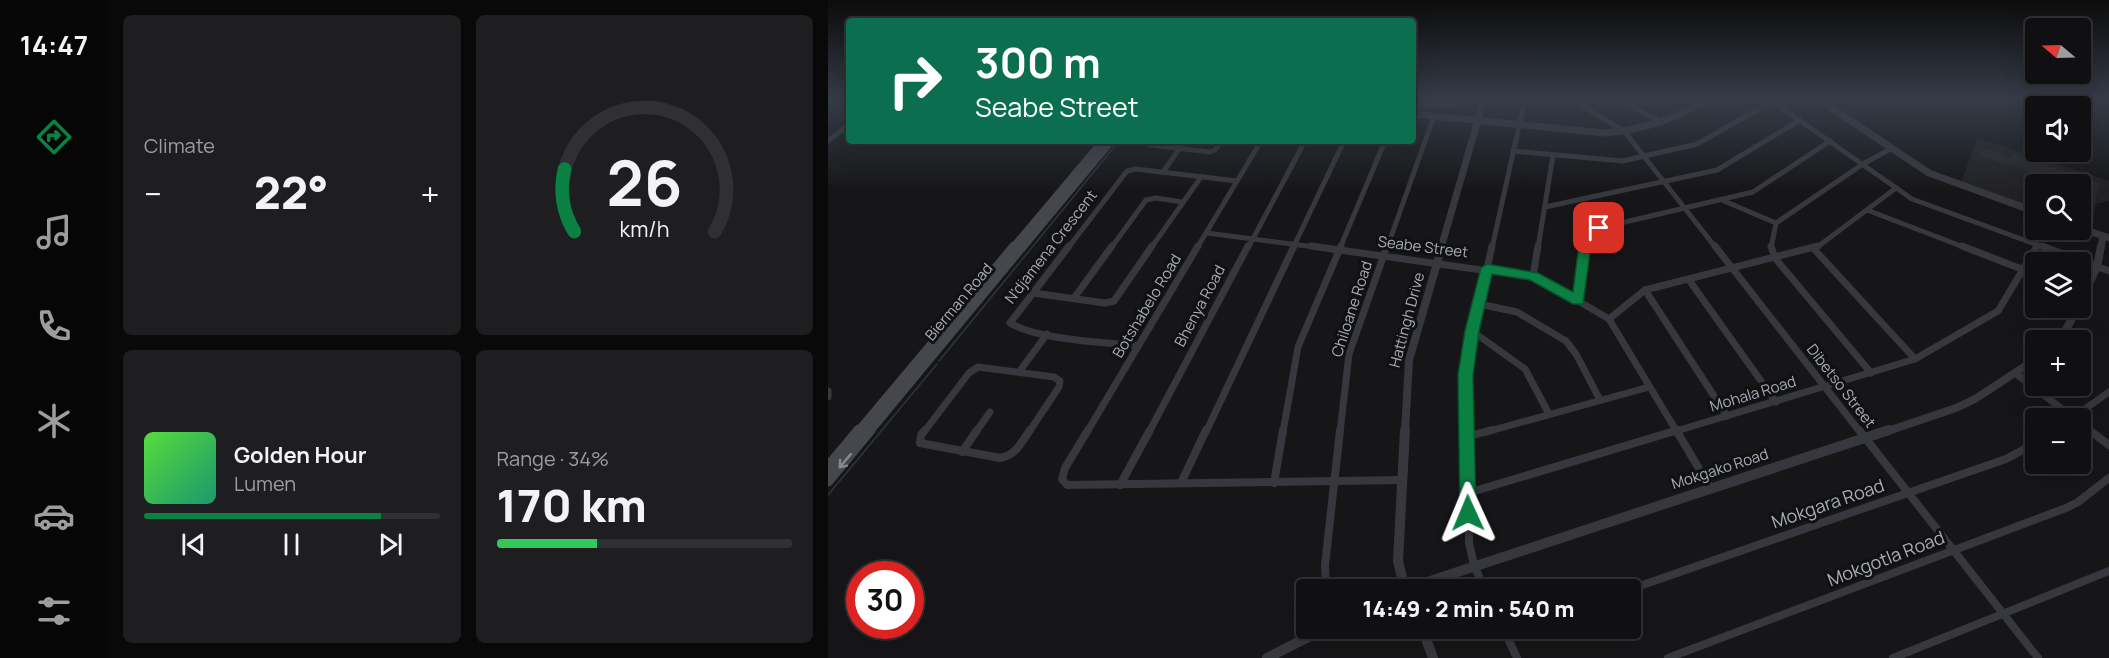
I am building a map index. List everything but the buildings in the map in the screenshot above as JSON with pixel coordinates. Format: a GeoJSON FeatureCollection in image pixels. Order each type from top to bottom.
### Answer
{"type":"FeatureCollection","features":[{"type":"Feature","properties":{"kind":"main road","name":"Bierman Road"},"geometry":{"type":"LineString","coordinates":[[828,467],[1100,144]]}},
{"type":"Feature","properties":{"kind":"main road","name":"Bierman Road"},"geometry":{"type":"LineString","coordinates":[[828,481],[1109,144]]}},
{"type":"Feature","properties":{"kind":"street"},"geometry":{"type":"LineString","coordinates":[[828,141],[842,130]]}},
{"type":"Feature","properties":{"kind":"street","name":"Chiloane Road"},"geometry":{"type":"LineString","coordinates":[[1326,579],[1325,564],[1349,354],[1429,130]]}},
{"type":"Feature","properties":{"kind":"street","name":"Hattingh Drive"},"geometry":{"type":"LineString","coordinates":[[1402,579],[1398,561],[1409,360],[1475,130]]}},
{"type":"Feature","properties":{"kind":"street"},"geometry":{"type":"LineString","coordinates":[[1480,579],[1469,543],[1465,375],[1472,331],[1517,130]]}},
{"type":"Feature","properties":{"kind":"street"},"geometry":{"type":"LineString","coordinates":[[1556,130],[1589,133],[1630,130]]}},
{"type":"Feature","properties":{"kind":"street"},"geometry":{"type":"LineString","coordinates":[[1513,152],[1612,162],[1645,157],[1697,144],[1721,130]]}},
{"type":"Feature","properties":{"kind":"street"},"geometry":{"type":"LineString","coordinates":[[1545,207],[1722,168],[1784,130]]}},
{"type":"Feature","properties":{"kind":"street"},"geometry":{"type":"LineString","coordinates":[[1814,130],[1896,188],[1923,203],[2109,271]]}},
{"type":"Feature","properties":{"kind":"street"},"geometry":{"type":"LineString","coordinates":[[1864,130],[1938,178],[2025,209]]}},
{"type":"Feature","properties":{"kind":"street","name":"Dibetso Street"},"geometry":{"type":"LineString","coordinates":[[1624,131],[2038,658]]}},
{"type":"Feature","properties":{"kind":"street"},"geometry":{"type":"LineString","coordinates":[[1578,301],[1586,237],[1589,232],[1723,201],[1755,191],[1830,141]]}},
{"type":"Feature","properties":{"kind":"street"},"geometry":{"type":"LineString","coordinates":[[1150,144],[1213,152],[1220,144]]}},
{"type":"Feature","properties":{"kind":"street"},"geometry":{"type":"LineString","coordinates":[[1163,172],[1183,144]]}},
{"type":"Feature","properties":{"kind":"street","name":"Botshabelo Road"},"geometry":{"type":"LineString","coordinates":[[1120,485],[1067,485],[1062,479],[1065,468],[1260,144]]}},
{"type":"Feature","properties":{"kind":"street","name":"Bhenya Road"},"geometry":{"type":"LineString","coordinates":[[1120,485],[1303,144]]}},
{"type":"Feature","properties":{"kind":"street"},"geometry":{"type":"LineString","coordinates":[[1181,483],[1343,144]]}},
{"type":"Feature","properties":{"kind":"street"},"geometry":{"type":"LineString","coordinates":[[1274,483],[1295,358],[1384,144]]}},
{"type":"Feature","properties":{"kind":"street"},"geometry":{"type":"LineString","coordinates":[[1871,373],[1775,258],[1771,247],[1776,223],[1863,164],[1892,148]]}},
{"type":"Feature","properties":{"kind":"street"},"geometry":{"type":"LineString","coordinates":[[1533,276],[1553,155]]}},
{"type":"Feature","properties":{"kind":"street","name":"N'djamena Crescent"},"geometry":{"type":"LineString","coordinates":[[1138,346],[1047,334],[1011,326],[1011,320],[1125,173],[1136,169],[1237,181]]}},
{"type":"Feature","properties":{"kind":"street"},"geometry":{"type":"LineString","coordinates":[[1033,292],[1108,303],[1116,299],[1201,177]]}},
{"type":"Feature","properties":{"kind":"street"},"geometry":{"type":"LineString","coordinates":[[1609,319],[1645,290],[1814,249],[1896,188]]}},
{"type":"Feature","properties":{"kind":"street"},"geometry":{"type":"LineString","coordinates":[[1074,298],[1143,203],[1156,198],[1182,202]]}},
{"type":"Feature","properties":{"kind":"street"},"geometry":{"type":"LineString","coordinates":[[1723,201],[1776,223]]}},
{"type":"Feature","properties":{"kind":"street"},"geometry":{"type":"LineString","coordinates":[[1867,210],[2024,270]]}},
{"type":"Feature","properties":{"kind":"street"},"geometry":{"type":"LineString","coordinates":[[2091,232],[2106,237],[2091,279]]}},
{"type":"Feature","properties":{"kind":"street","name":"Seabe Street"},"geometry":{"type":"LineString","coordinates":[[1207,233],[1487,268],[1533,276],[1609,319],[1710,488]]}},
{"type":"Feature","properties":{"kind":"street","name":"Mohala Road"},"geometry":{"type":"LineString","coordinates":[[1468,493],[1915,359],[1998,311],[2038,245]]}},
{"type":"Feature","properties":{"kind":"street"},"geometry":{"type":"LineString","coordinates":[[1814,249],[1915,359]]}},
{"type":"Feature","properties":{"kind":"street"},"geometry":{"type":"LineString","coordinates":[[1689,280],[1776,402]]}},
{"type":"Feature","properties":{"kind":"street"},"geometry":{"type":"LineString","coordinates":[[1645,290],[1727,416]]}},
{"type":"Feature","properties":{"kind":"street"},"geometry":{"type":"LineString","coordinates":[[1479,304],[1517,312],[1566,340],[1600,400]]}},
{"type":"Feature","properties":{"kind":"street"},"geometry":{"type":"LineString","coordinates":[[1472,331],[1525,369],[1549,414]]}},
{"type":"Feature","properties":{"kind":"street"},"geometry":{"type":"LineString","coordinates":[[1019,372],[1047,334]]}},
{"type":"Feature","properties":{"kind":"street"},"geometry":{"type":"LineString","coordinates":[[984,366],[1059,379],[1060,384],[1017,449],[1009,456],[1000,458],[962,452],[922,444],[920,438],[975,368],[984,366]]}},
{"type":"Feature","properties":{"kind":"street","name":"Mokgako Road"},"geometry":{"type":"LineString","coordinates":[[1433,579],[1967,403],[2025,367]]}},
{"type":"Feature","properties":{"kind":"street"},"geometry":{"type":"LineString","coordinates":[[2015,373],[2060,408]]}},
{"type":"Feature","properties":{"kind":"street"},"geometry":{"type":"LineString","coordinates":[[1466,437],[1649,387]]}},
{"type":"Feature","properties":{"kind":"street"},"geometry":{"type":"LineString","coordinates":[[2087,408],[2109,392]]}},
{"type":"Feature","properties":{"kind":"street"},"geometry":{"type":"LineString","coordinates":[[962,452],[990,412]]}},
{"type":"Feature","properties":{"kind":"street"},"geometry":{"type":"LineString","coordinates":[[2091,431],[2109,445]]}},
{"type":"Feature","properties":{"kind":"street","name":"Mokgara Road"},"geometry":{"type":"LineString","coordinates":[[1641,586],[1908,494],[2011,457],[2025,449]]}},
{"type":"Feature","properties":{"kind":"street","name":"Mokgotla Road"},"geometry":{"type":"LineString","coordinates":[[1668,658],[2072,505],[2109,478]]}},
{"type":"Feature","properties":{"kind":"street"},"geometry":{"type":"LineString","coordinates":[[1120,485],[1403,480]]}},
{"type":"Feature","properties":{"kind":"street"},"geometry":{"type":"LineString","coordinates":[[1893,658],[2109,571]]}},
{"type":"Feature","properties":{"kind":"street"},"geometry":{"type":"LineString","coordinates":[[1267,658],[1304,639]]}},
{"type":"Feature","properties":{"kind":"street"},"geometry":{"type":"LineString","coordinates":[[1426,639],[1432,658]]}},
{"type":"Feature","properties":{"kind":"street"},"geometry":{"type":"LineString","coordinates":[[1508,639],[1517,658]]}},
{"type":"Feature","properties":{"kind":"shaded area"},"geometry":{"type":"Polygon","coordinates":[[[1977,138],[2025,154],[2025,162],[2051,162],[2088,174],[2025,174],[2025,205],[1961,183],[1977,138]]]}},
{"type":"Feature","properties":{"kind":"shaded area"},"geometry":{"type":"Polygon","coordinates":[[[2091,175],[2109,181],[2109,201],[2096,204],[2093,225],[2091,225],[2091,175]]]}},
{"type":"Feature","properties":{"kind":"waterway"},"geometry":{"type":"LineString","coordinates":[[939,361],[1117,144]]}},
{"type":"Feature","properties":{"kind":"waterway"},"geometry":{"type":"LineString","coordinates":[[828,495],[937,364]]}},
{"type":"Feature","properties":{"kind":"route"},"geometry":{"type":"LineString","coordinates":[[1468,513],[1465,375],[1472,331],[1487,268],[1533,276],[1578,301],[1586,237],[1589,232],[1599,228]]}}]}
